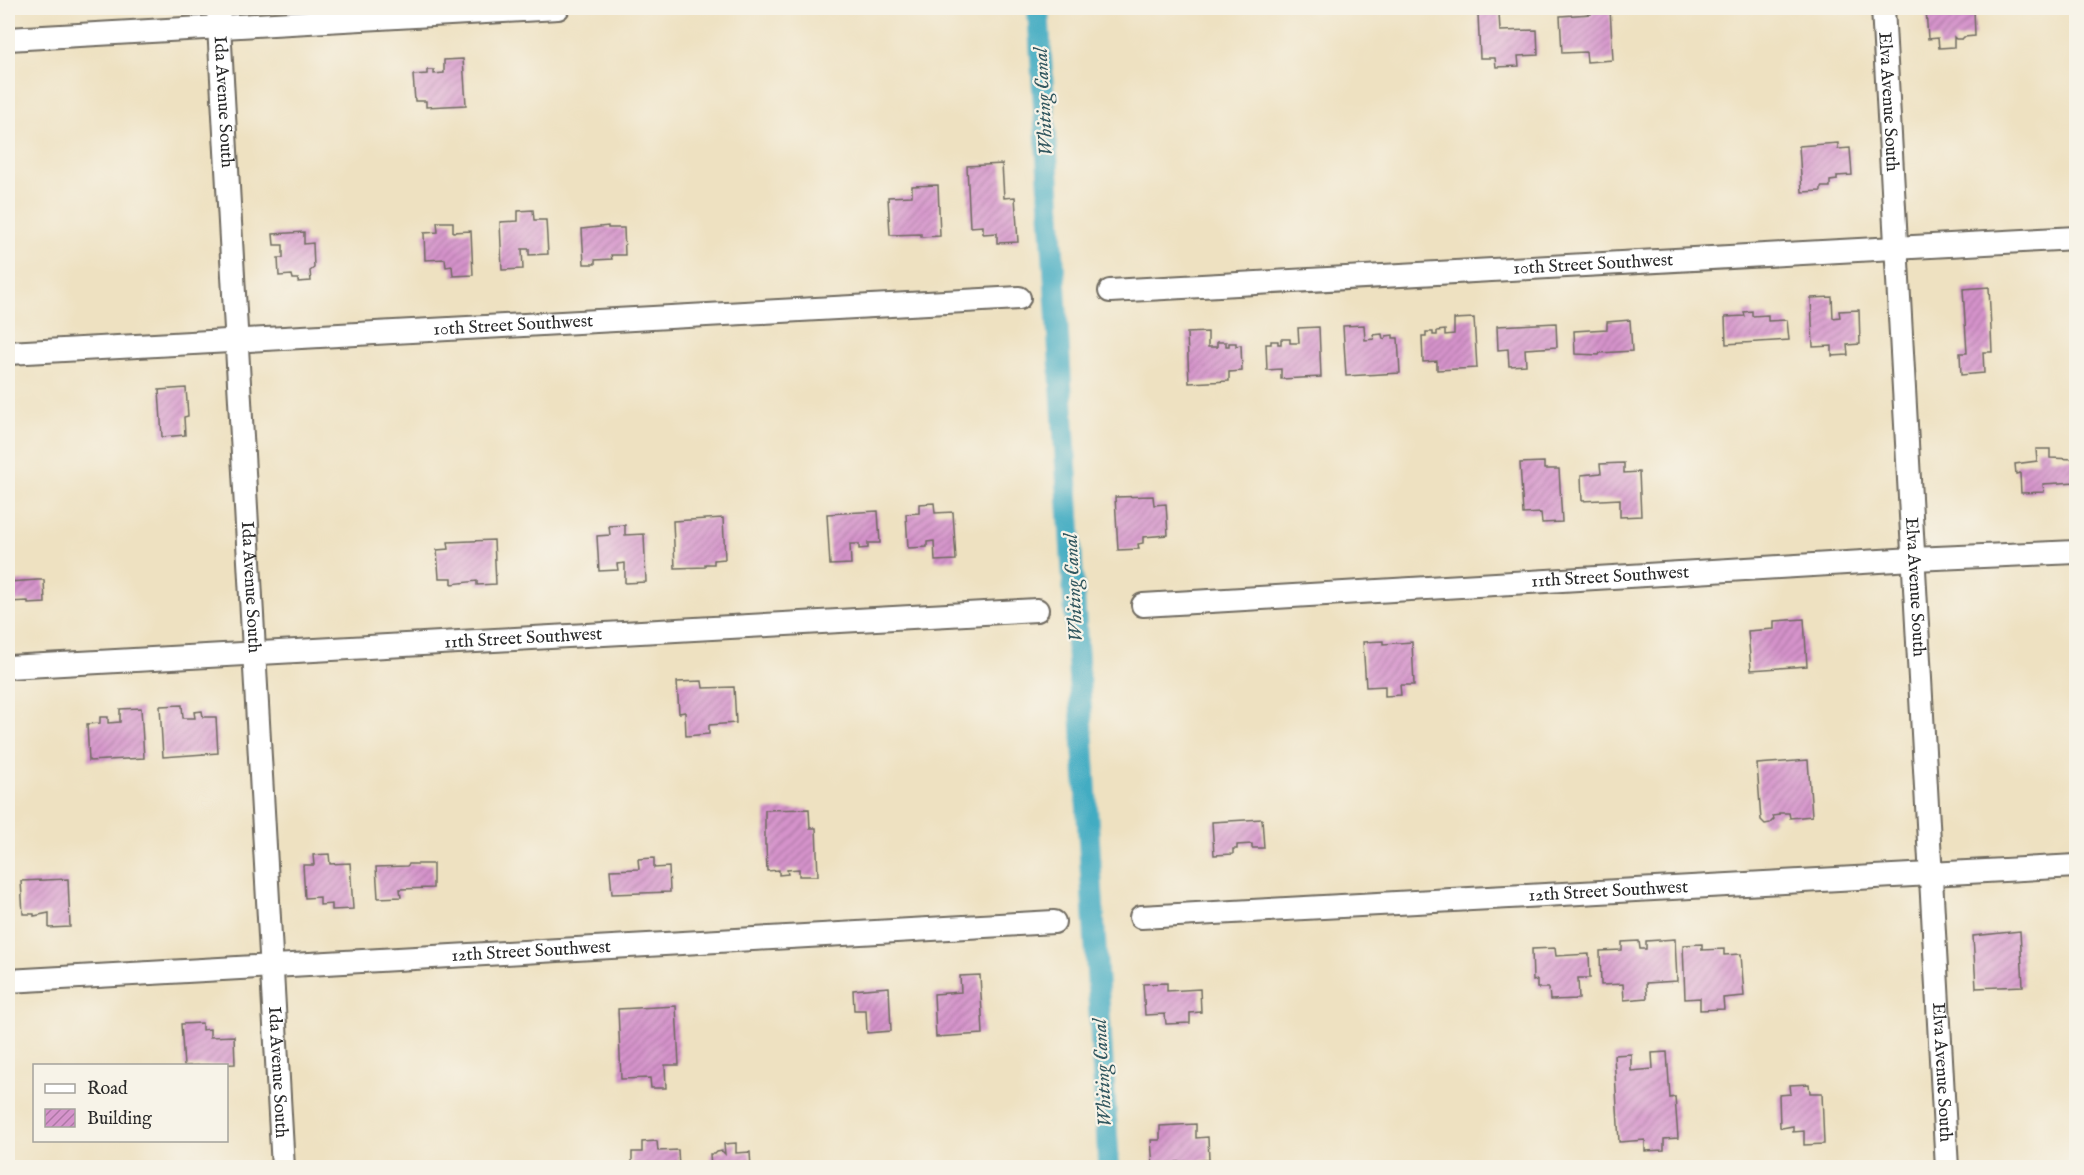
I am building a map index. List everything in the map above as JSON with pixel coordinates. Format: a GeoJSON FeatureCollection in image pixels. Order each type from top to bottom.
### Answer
{"type":"FeatureCollection","features":[{"type":"Feature","properties":{"kind":"street"},"geometry":{"type":"LineString","coordinates":[[8,39],[218,17],[558,8]]}},
{"type":"Feature","properties":{"kind":"street","name":"Elva Avenue South"},"geometry":{"type":"LineString","coordinates":[[1883,8],[1947,1167]]}},
{"type":"Feature","properties":{"kind":"street","name":"Ida Avenue South"},"geometry":{"type":"LineString","coordinates":[[218,17],[283,1167]]}},
{"type":"Feature","properties":{"kind":"street","name":"10th Street Southwest"},"geometry":{"type":"LineString","coordinates":[[1110,291],[2076,238]]}},
{"type":"Feature","properties":{"kind":"street","name":"10th Street Southwest"},"geometry":{"type":"LineString","coordinates":[[8,353],[1018,298]]}},
{"type":"Feature","properties":{"kind":"street","name":"11th Street Southwest"},"geometry":{"type":"LineString","coordinates":[[1143,605],[2076,552]]}},
{"type":"Feature","properties":{"kind":"street","name":"11th Street Southwest"},"geometry":{"type":"LineString","coordinates":[[8,667],[1037,610]]}},
{"type":"Feature","properties":{"kind":"street","name":"12th Street Southwest"},"geometry":{"type":"LineString","coordinates":[[1141,917],[1930,872],[2076,866]]}},
{"type":"Feature","properties":{"kind":"street","name":"12th Street Southwest"},"geometry":{"type":"LineString","coordinates":[[8,981],[1054,922]]}},
{"type":"Feature","properties":{"kind":"building"},"geometry":{"type":"Polygon","coordinates":[[[1974,8],[1975,36],[1962,39],[1954,37],[1954,47],[1939,48],[1938,38],[1928,39],[1926,9],[1974,8]]]}},
{"type":"Feature","properties":{"kind":"building"},"geometry":{"type":"Polygon","coordinates":[[[1610,9],[1613,60],[1587,62],[1586,52],[1562,53],[1560,16],[1591,14],[1591,10],[1610,9]]]}},
{"type":"Feature","properties":{"kind":"building"},"geometry":{"type":"Polygon","coordinates":[[[1499,13],[1500,31],[1537,30],[1538,55],[1518,56],[1519,66],[1496,67],[1495,58],[1480,58],[1478,14],[1499,13]]]}},
{"type":"Feature","properties":{"kind":"building"},"geometry":{"type":"Polygon","coordinates":[[[463,59],[466,105],[426,107],[426,101],[415,101],[413,75],[427,74],[427,70],[434,70],[434,74],[444,73],[444,60],[463,59]]]}},
{"type":"Feature","properties":{"kind":"building"},"geometry":{"type":"Polygon","coordinates":[[[1838,143],[1838,149],[1850,148],[1852,175],[1837,176],[1837,180],[1830,181],[1830,187],[1821,187],[1821,191],[1802,192],[1799,146],[1838,143]]]}},
{"type":"Feature","properties":{"kind":"building"},"geometry":{"type":"Polygon","coordinates":[[[1002,164],[1004,198],[1015,197],[1018,242],[997,243],[997,233],[983,234],[983,226],[970,227],[967,166],[1002,164]]]}},
{"type":"Feature","properties":{"kind":"building"},"geometry":{"type":"Polygon","coordinates":[[[938,185],[940,236],[890,235],[888,197],[912,196],[912,186],[938,185]]]}},
{"type":"Feature","properties":{"kind":"building"},"geometry":{"type":"Polygon","coordinates":[[[533,210],[534,220],[546,220],[548,254],[529,255],[529,249],[522,249],[523,269],[502,270],[500,222],[518,221],[518,211],[533,210]]]}},
{"type":"Feature","properties":{"kind":"building"},"geometry":{"type":"Polygon","coordinates":[[[437,222],[453,222],[453,232],[471,231],[473,275],[453,276],[452,266],[446,267],[445,259],[425,260],[424,233],[438,232],[437,222]]]}},
{"type":"Feature","properties":{"kind":"building"},"geometry":{"type":"Polygon","coordinates":[[[608,226],[608,228],[624,228],[625,255],[611,255],[612,259],[595,260],[595,264],[584,264],[582,229],[608,226]]]}},
{"type":"Feature","properties":{"kind":"building"},"geometry":{"type":"Polygon","coordinates":[[[304,232],[304,244],[313,243],[314,268],[310,271],[311,281],[298,282],[298,279],[293,279],[292,275],[279,276],[278,258],[283,258],[283,245],[274,245],[273,234],[304,232]]]}},
{"type":"Feature","properties":{"kind":"building"},"geometry":{"type":"Polygon","coordinates":[[[1989,287],[1992,352],[1983,352],[1984,373],[1961,375],[1960,353],[1967,353],[1963,289],[1989,287]]]}},
{"type":"Feature","properties":{"kind":"building"},"geometry":{"type":"Polygon","coordinates":[[[1832,297],[1833,318],[1840,317],[1839,311],[1859,310],[1860,344],[1847,345],[1848,355],[1832,356],[1832,346],[1813,347],[1811,298],[1832,297]]]}},
{"type":"Feature","properties":{"kind":"building"},"geometry":{"type":"Polygon","coordinates":[[[1752,311],[1752,316],[1768,315],[1768,321],[1787,320],[1789,340],[1726,344],[1725,317],[1745,316],[1744,312],[1752,311]]]}},
{"type":"Feature","properties":{"kind":"building"},"geometry":{"type":"Polygon","coordinates":[[[1474,318],[1477,368],[1437,370],[1437,361],[1423,362],[1422,336],[1426,336],[1426,332],[1433,332],[1433,335],[1437,335],[1437,331],[1445,330],[1445,335],[1454,334],[1454,319],[1474,318]]]}},
{"type":"Feature","properties":{"kind":"building"},"geometry":{"type":"Polygon","coordinates":[[[1630,320],[1632,351],[1600,353],[1599,355],[1575,354],[1574,331],[1607,329],[1607,322],[1630,320]]]}},
{"type":"Feature","properties":{"kind":"building"},"geometry":{"type":"Polygon","coordinates":[[[1556,323],[1557,347],[1525,349],[1526,365],[1509,366],[1508,349],[1498,350],[1497,326],[1556,323]]]}},
{"type":"Feature","properties":{"kind":"building"},"geometry":{"type":"Polygon","coordinates":[[[1364,325],[1365,340],[1374,339],[1373,335],[1382,334],[1383,339],[1393,335],[1393,338],[1398,338],[1400,373],[1346,376],[1343,326],[1364,325]]]}},
{"type":"Feature","properties":{"kind":"building"},"geometry":{"type":"Polygon","coordinates":[[[1319,327],[1321,377],[1281,379],[1281,369],[1267,370],[1266,344],[1278,341],[1278,344],[1281,344],[1281,339],[1290,339],[1290,343],[1299,343],[1298,328],[1319,327]]]}},
{"type":"Feature","properties":{"kind":"building"},"geometry":{"type":"Polygon","coordinates":[[[1208,332],[1208,347],[1217,347],[1217,342],[1226,342],[1226,346],[1229,346],[1229,343],[1236,343],[1236,346],[1241,345],[1242,371],[1229,372],[1229,381],[1189,383],[1187,333],[1208,332]]]}},
{"type":"Feature","properties":{"kind":"building"},"geometry":{"type":"Polygon","coordinates":[[[186,388],[188,416],[184,417],[185,435],[162,437],[159,390],[186,388]]]}},
{"type":"Feature","properties":{"kind":"building"},"geometry":{"type":"Polygon","coordinates":[[[2036,449],[2050,449],[2050,458],[2075,459],[2076,482],[2043,484],[2044,492],[2021,493],[2020,473],[2016,474],[2015,464],[2037,461],[2036,449]]]}},
{"type":"Feature","properties":{"kind":"building"},"geometry":{"type":"Polygon","coordinates":[[[1544,462],[1544,469],[1559,469],[1562,522],[1542,523],[1541,513],[1523,514],[1520,463],[1544,462]]]}},
{"type":"Feature","properties":{"kind":"building"},"geometry":{"type":"Polygon","coordinates":[[[1624,463],[1624,473],[1639,472],[1641,516],[1620,517],[1620,499],[1582,501],[1581,475],[1601,473],[1600,464],[1624,463]]]}},
{"type":"Feature","properties":{"kind":"building"},"geometry":{"type":"Polygon","coordinates":[[[1153,496],[1154,505],[1166,504],[1168,535],[1143,537],[1143,543],[1138,544],[1139,549],[1118,550],[1115,497],[1153,496]]]}},
{"type":"Feature","properties":{"kind":"building"},"geometry":{"type":"Polygon","coordinates":[[[934,503],[935,513],[953,512],[956,560],[935,561],[934,541],[927,542],[927,547],[908,548],[906,514],[919,513],[919,504],[934,503]]]}},
{"type":"Feature","properties":{"kind":"building"},"geometry":{"type":"Polygon","coordinates":[[[878,511],[880,543],[868,543],[868,548],[859,549],[859,544],[850,544],[851,564],[830,565],[827,514],[878,511]]]}},
{"type":"Feature","properties":{"kind":"building"},"geometry":{"type":"Polygon","coordinates":[[[723,518],[725,559],[714,560],[714,564],[705,564],[705,567],[675,568],[673,521],[723,518]]]}},
{"type":"Feature","properties":{"kind":"building"},"geometry":{"type":"Polygon","coordinates":[[[625,525],[625,535],[644,534],[646,582],[625,583],[625,563],[617,564],[618,570],[599,571],[597,536],[610,535],[609,526],[625,525]]]}},
{"type":"Feature","properties":{"kind":"building"},"geometry":{"type":"Polygon","coordinates":[[[494,540],[496,584],[477,585],[477,581],[452,584],[452,578],[439,578],[437,550],[449,549],[448,542],[494,540]]]}},
{"type":"Feature","properties":{"kind":"building"},"geometry":{"type":"Polygon","coordinates":[[[44,580],[45,603],[8,602],[8,582],[44,580]]]}},
{"type":"Feature","properties":{"kind":"building"},"geometry":{"type":"Polygon","coordinates":[[[1804,619],[1807,666],[1751,670],[1748,631],[1774,629],[1774,621],[1804,619]]]}},
{"type":"Feature","properties":{"kind":"building"},"geometry":{"type":"Polygon","coordinates":[[[1383,641],[1383,644],[1412,642],[1414,685],[1400,685],[1401,695],[1385,696],[1385,686],[1366,687],[1363,642],[1383,641]]]}},
{"type":"Feature","properties":{"kind":"building"},"geometry":{"type":"Polygon","coordinates":[[[702,681],[703,688],[734,687],[736,723],[709,725],[709,734],[686,736],[685,712],[679,713],[677,682],[702,681]]]}},
{"type":"Feature","properties":{"kind":"building"},"geometry":{"type":"Polygon","coordinates":[[[182,705],[183,718],[195,718],[194,712],[202,711],[203,717],[216,717],[218,753],[163,757],[160,706],[182,705]]]}},
{"type":"Feature","properties":{"kind":"building"},"geometry":{"type":"Polygon","coordinates":[[[141,708],[144,758],[89,761],[87,724],[100,723],[100,717],[108,717],[108,723],[120,722],[120,709],[141,708]]]}},
{"type":"Feature","properties":{"kind":"building"},"geometry":{"type":"Polygon","coordinates":[[[1808,760],[1812,816],[1790,818],[1789,813],[1779,813],[1773,816],[1774,819],[1770,823],[1765,824],[1761,820],[1757,764],[1808,760]]]}},
{"type":"Feature","properties":{"kind":"building"},"geometry":{"type":"Polygon","coordinates":[[[809,809],[810,828],[816,828],[818,876],[799,876],[799,869],[787,870],[788,874],[779,875],[779,870],[767,871],[765,810],[809,809]]]}},
{"type":"Feature","properties":{"kind":"building"},"geometry":{"type":"Polygon","coordinates":[[[1262,819],[1264,848],[1252,848],[1252,844],[1237,845],[1237,849],[1233,849],[1233,854],[1214,855],[1212,822],[1262,819]]]}},
{"type":"Feature","properties":{"kind":"building"},"geometry":{"type":"Polygon","coordinates":[[[329,854],[330,864],[350,863],[353,909],[332,910],[332,904],[320,905],[320,897],[305,898],[303,865],[314,865],[313,855],[329,854]]]}},
{"type":"Feature","properties":{"kind":"building"},"geometry":{"type":"Polygon","coordinates":[[[654,858],[654,868],[669,867],[670,892],[612,894],[610,870],[639,869],[638,859],[654,858]]]}},
{"type":"Feature","properties":{"kind":"building"},"geometry":{"type":"Polygon","coordinates":[[[409,864],[433,864],[433,888],[400,889],[401,897],[378,898],[376,867],[407,866],[409,864]]]}},
{"type":"Feature","properties":{"kind":"building"},"geometry":{"type":"Polygon","coordinates":[[[68,879],[70,927],[49,928],[49,913],[34,916],[34,914],[23,914],[21,881],[68,879]]]}},
{"type":"Feature","properties":{"kind":"building"},"geometry":{"type":"Polygon","coordinates":[[[2020,931],[2023,986],[1976,988],[1973,936],[2020,931]]]}},
{"type":"Feature","properties":{"kind":"building"},"geometry":{"type":"Polygon","coordinates":[[[1675,939],[1677,981],[1646,983],[1647,998],[1624,1000],[1623,984],[1601,985],[1600,951],[1622,950],[1622,942],[1639,941],[1640,949],[1646,949],[1646,941],[1675,939]]]}},
{"type":"Feature","properties":{"kind":"building"},"geometry":{"type":"Polygon","coordinates":[[[1702,944],[1702,950],[1724,949],[1724,955],[1741,954],[1744,996],[1723,998],[1724,1009],[1700,1010],[1700,998],[1685,999],[1683,945],[1702,944]]]}},
{"type":"Feature","properties":{"kind":"building"},"geometry":{"type":"Polygon","coordinates":[[[1555,948],[1556,956],[1589,954],[1590,978],[1578,978],[1579,999],[1550,1000],[1549,988],[1537,988],[1537,980],[1533,981],[1532,949],[1555,948]]]}},
{"type":"Feature","properties":{"kind":"building"},"geometry":{"type":"Polygon","coordinates":[[[980,975],[983,1034],[936,1037],[934,994],[961,992],[960,976],[980,975]]]}},
{"type":"Feature","properties":{"kind":"building"},"geometry":{"type":"Polygon","coordinates":[[[1167,983],[1167,991],[1200,989],[1201,1012],[1190,1013],[1190,1023],[1166,1024],[1165,1014],[1145,1015],[1143,984],[1167,983]]]}},
{"type":"Feature","properties":{"kind":"building"},"geometry":{"type":"Polygon","coordinates":[[[889,987],[891,1031],[867,1033],[866,1010],[854,1010],[853,990],[889,987]]]}},
{"type":"Feature","properties":{"kind":"building"},"geometry":{"type":"Polygon","coordinates":[[[676,1006],[679,1065],[665,1065],[666,1088],[651,1088],[650,1078],[621,1079],[618,1009],[676,1006]]]}},
{"type":"Feature","properties":{"kind":"building"},"geometry":{"type":"Polygon","coordinates":[[[202,1023],[202,1030],[210,1029],[210,1037],[234,1036],[235,1064],[184,1064],[181,1024],[202,1023]]]}},
{"type":"Feature","properties":{"kind":"building"},"geometry":{"type":"Polygon","coordinates":[[[1667,1052],[1670,1098],[1675,1097],[1678,1138],[1664,1139],[1664,1150],[1645,1151],[1645,1140],[1619,1142],[1614,1055],[1631,1054],[1631,1071],[1653,1069],[1652,1053],[1667,1052]]]}},
{"type":"Feature","properties":{"kind":"building"},"geometry":{"type":"Polygon","coordinates":[[[1809,1084],[1810,1093],[1822,1093],[1824,1144],[1804,1145],[1804,1131],[1793,1132],[1793,1126],[1780,1127],[1779,1095],[1791,1094],[1790,1085],[1809,1084]]]}},
{"type":"Feature","properties":{"kind":"building"},"geometry":{"type":"Polygon","coordinates":[[[1196,1124],[1196,1138],[1208,1137],[1209,1160],[1176,1162],[1176,1168],[1153,1168],[1151,1140],[1160,1140],[1160,1126],[1196,1124]]]}},
{"type":"Feature","properties":{"kind":"building"},"geometry":{"type":"Polygon","coordinates":[[[657,1141],[658,1151],[678,1150],[679,1168],[632,1168],[632,1152],[642,1152],[642,1142],[657,1141]]]}},
{"type":"Feature","properties":{"kind":"building"},"geometry":{"type":"Polygon","coordinates":[[[736,1143],[736,1153],[750,1152],[751,1168],[711,1168],[710,1154],[722,1151],[725,1154],[724,1144],[736,1143]]]}},
{"type":"Feature","properties":{"kind":"waterway","name":"Whiting Canal"},"geometry":{"type":"LineString","coordinates":[[1038,8],[1109,1168]]}}]}
